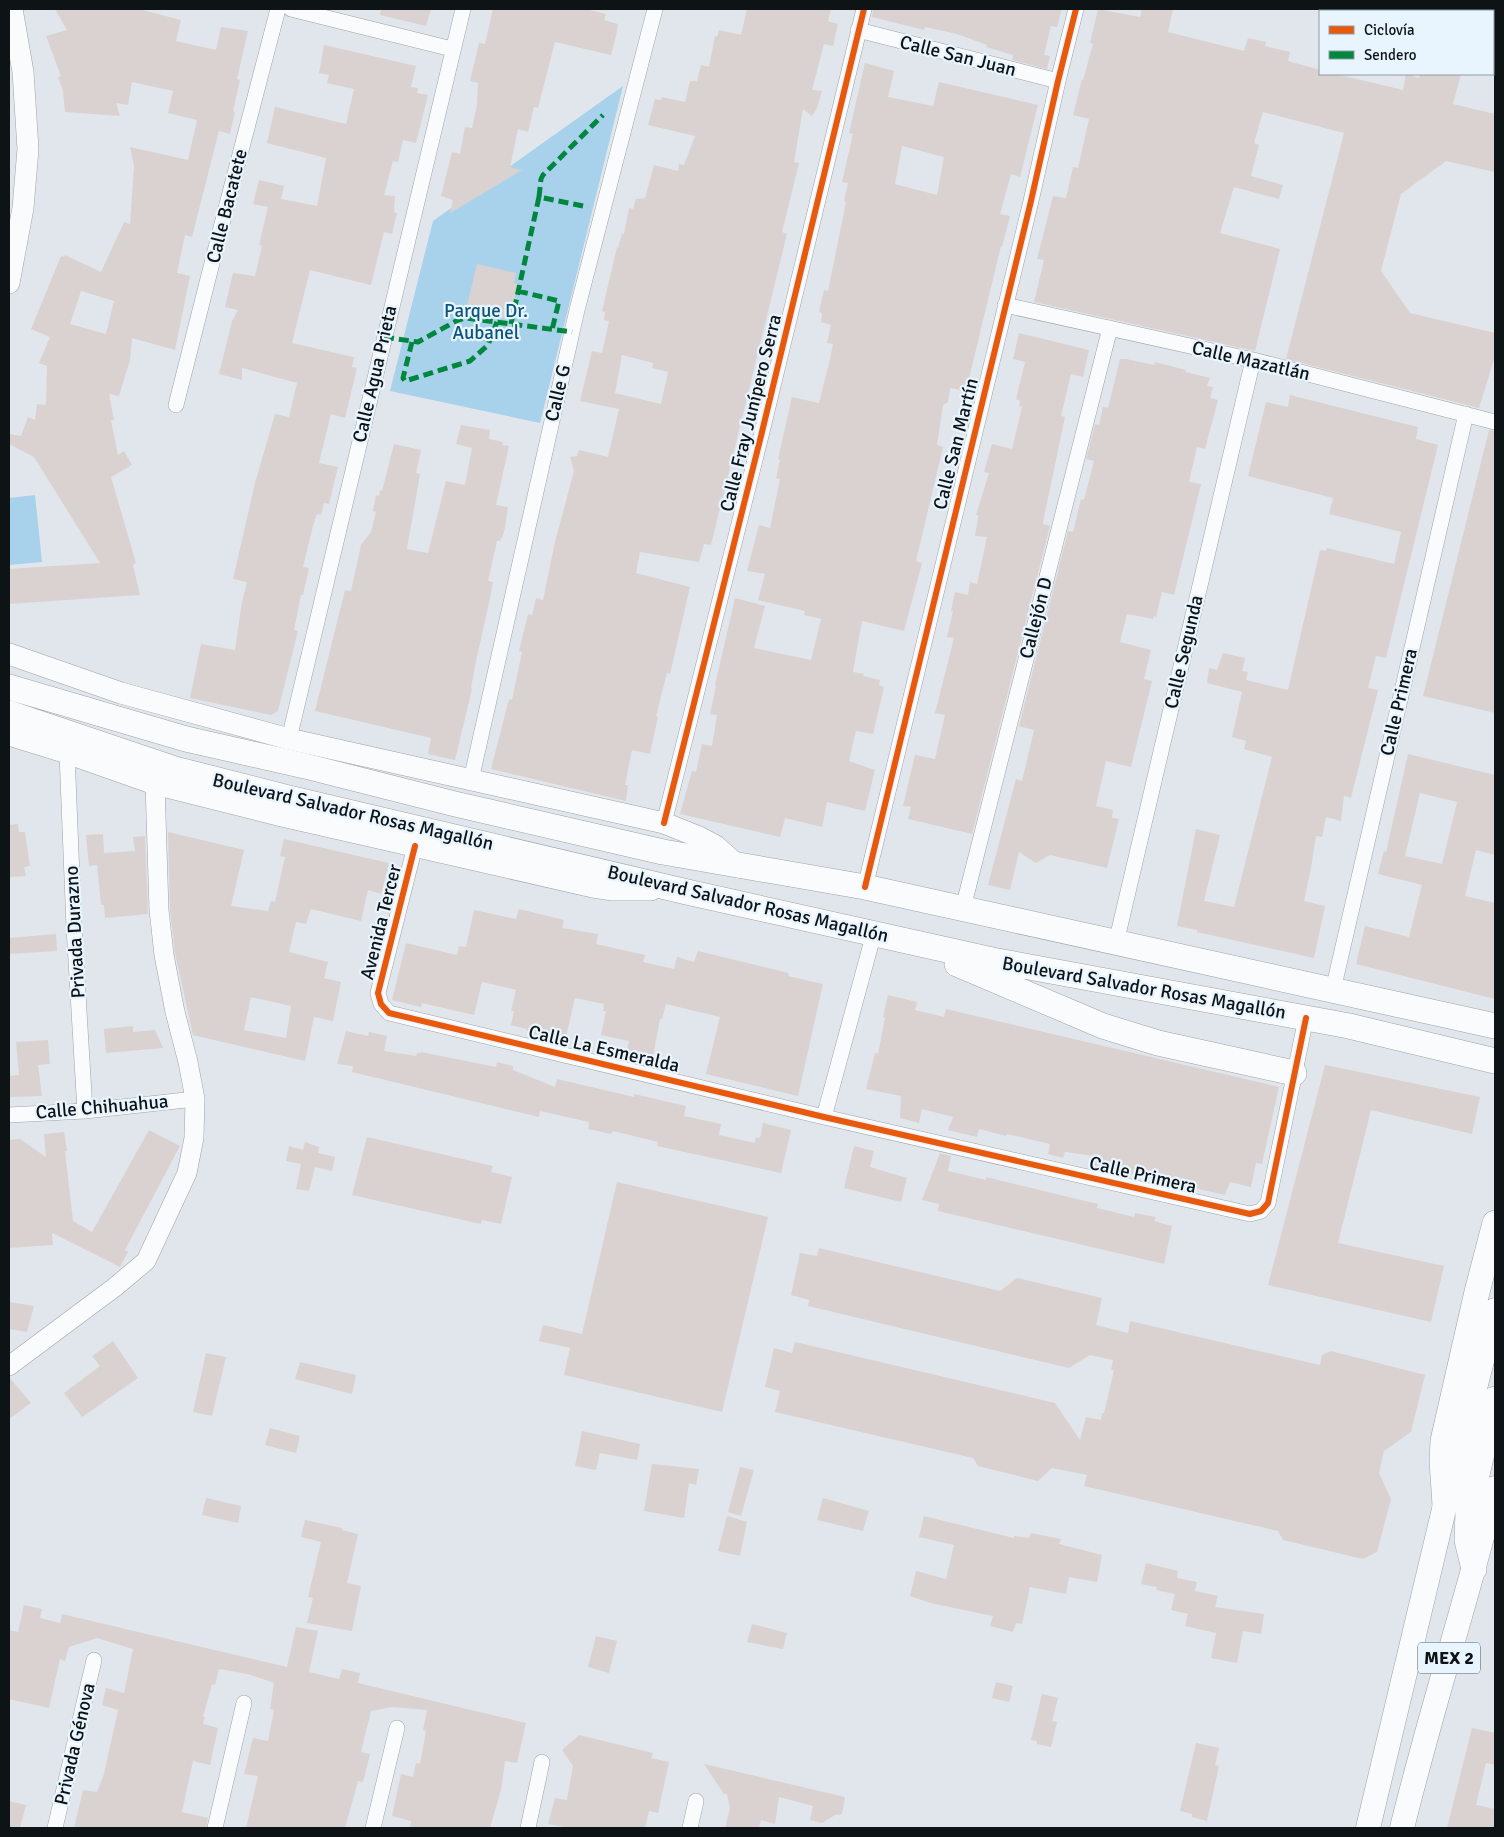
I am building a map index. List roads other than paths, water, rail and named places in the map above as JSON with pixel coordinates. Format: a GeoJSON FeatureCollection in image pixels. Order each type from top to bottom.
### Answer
{"type":"FeatureCollection","features":[{"type":"Feature","properties":{"kind":"highway","name":"Boulevard Salvador Rosas Magallón"},"geometry":{"type":"LineString","coordinates":[[9,687],[186,739],[653,850],[865,887],[1495,1026]]}},
{"type":"Feature","properties":{"kind":"highway","name":"Boulevard Salvador Rosas Magallón"},"geometry":{"type":"LineString","coordinates":[[9,713],[175,769],[289,798],[687,892],[992,960],[1349,1026],[1485,1058],[1495,1069]]}},
{"type":"Feature","properties":{"kind":"highway"},"geometry":{"type":"LineString","coordinates":[[886,935],[1103,1026],[1158,1042],[1294,1073]]}},
{"type":"Feature","properties":{"kind":"highway"},"geometry":{"type":"LineString","coordinates":[[1445,1505],[1442,1461],[1443,1441],[1495,1223]]}},
{"type":"Feature","properties":{"kind":"highway"},"geometry":{"type":"LineString","coordinates":[[1474,1569],[1467,1540],[1468,1512],[1495,1399]]}},
{"type":"Feature","properties":{"kind":"main road"},"geometry":{"type":"LineString","coordinates":[[9,283],[23,208],[28,149],[23,72],[12,9]]}},
{"type":"Feature","properties":{"kind":"main road"},"geometry":{"type":"LineString","coordinates":[[9,654],[121,693],[289,739],[664,823],[716,846],[739,866]]}},
{"type":"Feature","properties":{"kind":"main road"},"geometry":{"type":"LineString","coordinates":[[9,734],[67,752],[155,784],[282,816],[594,887],[612,890],[687,892]]}},
{"type":"Feature","properties":{"kind":"main road","name":"MEX 2"},"geometry":{"type":"LineString","coordinates":[[1368,1828],[1445,1505],[1495,1310]]}},
{"type":"Feature","properties":{"kind":"main road","name":"MEX 2"},"geometry":{"type":"LineString","coordinates":[[1402,1828],[1416,1771],[1494,1497]]}},
{"type":"Feature","properties":{"kind":"street","name":"Calle Bacatete"},"geometry":{"type":"LineString","coordinates":[[176,405],[278,9]]}},
{"type":"Feature","properties":{"kind":"street"},"geometry":{"type":"LineString","coordinates":[[291,9],[452,48]]}},
{"type":"Feature","properties":{"kind":"street","name":"Calle Agua Prieta"},"geometry":{"type":"LineString","coordinates":[[289,739],[452,48],[463,9]]}},
{"type":"Feature","properties":{"kind":"street","name":"Calle G"},"geometry":{"type":"LineString","coordinates":[[471,780],[577,310],[655,9]]}},
{"type":"Feature","properties":{"kind":"street","name":"Calle Fray Junípero Serra"},"geometry":{"type":"LineString","coordinates":[[664,823],[761,436],[864,9]]}},
{"type":"Feature","properties":{"kind":"street","name":"Calle San Martín"},"geometry":{"type":"LineString","coordinates":[[865,887],[1076,9]]}},
{"type":"Feature","properties":{"kind":"street","name":"Calle San Juan"},"geometry":{"type":"LineString","coordinates":[[858,30],[960,58],[1058,81]]}},
{"type":"Feature","properties":{"kind":"street","name":"Calle Mazatlán"},"geometry":{"type":"LineString","coordinates":[[1005,305],[1253,360],[1495,422]]}},
{"type":"Feature","properties":{"kind":"street","name":"Callejón D"},"geometry":{"type":"LineString","coordinates":[[963,908],[1110,328]]}},
{"type":"Feature","properties":{"kind":"street","name":"Calle Segunda"},"geometry":{"type":"LineString","coordinates":[[1116,943],[1253,360]]}},
{"type":"Feature","properties":{"kind":"street","name":"Calle Primera"},"geometry":{"type":"LineString","coordinates":[[1332,990],[1466,414]]}},
{"type":"Feature","properties":{"kind":"street","name":"Privada Durazno"},"geometry":{"type":"LineString","coordinates":[[67,752],[74,927],[85,1110]]}},
{"type":"Feature","properties":{"kind":"street"},"geometry":{"type":"LineString","coordinates":[[9,1366],[115,1287],[146,1261],[187,1173],[194,1138],[195,1099],[164,955],[159,910],[155,784]]}},
{"type":"Feature","properties":{"kind":"street","name":"Avenida Tercer"},"geometry":{"type":"LineString","coordinates":[[381,1004],[378,993],[415,846]]}},
{"type":"Feature","properties":{"kind":"street"},"geometry":{"type":"LineString","coordinates":[[824,1117],[886,935]]}},
{"type":"Feature","properties":{"kind":"street","name":"Calle La Esmeralda"},"geometry":{"type":"LineString","coordinates":[[381,1004],[389,1013],[824,1117]]}},
{"type":"Feature","properties":{"kind":"street","name":"Calle Primera"},"geometry":{"type":"LineString","coordinates":[[824,1117],[1250,1214],[1260,1211],[1268,1203],[1306,1018]]}},
{"type":"Feature","properties":{"kind":"street","name":"Calle Chihuahua"},"geometry":{"type":"LineString","coordinates":[[9,1115],[85,1110],[195,1099]]}},
{"type":"Feature","properties":{"kind":"street","name":"Privada Génova"},"geometry":{"type":"LineString","coordinates":[[55,1828],[94,1660]]}},
{"type":"Feature","properties":{"kind":"street"},"geometry":{"type":"LineString","coordinates":[[214,1828],[244,1703]]}},
{"type":"Feature","properties":{"kind":"street"},"geometry":{"type":"LineString","coordinates":[[373,1828],[397,1728]]}},
{"type":"Feature","properties":{"kind":"street"},"geometry":{"type":"LineString","coordinates":[[528,1828],[542,1762]]}},
{"type":"Feature","properties":{"kind":"street"},"geometry":{"type":"LineString","coordinates":[[690,1828],[696,1801]]}},
{"type":"Feature","properties":{"kind":"park label","name":"Parque Dr. Aubanel"},"geometry":{"type":"Point","coordinates":[486,322]}}]}
